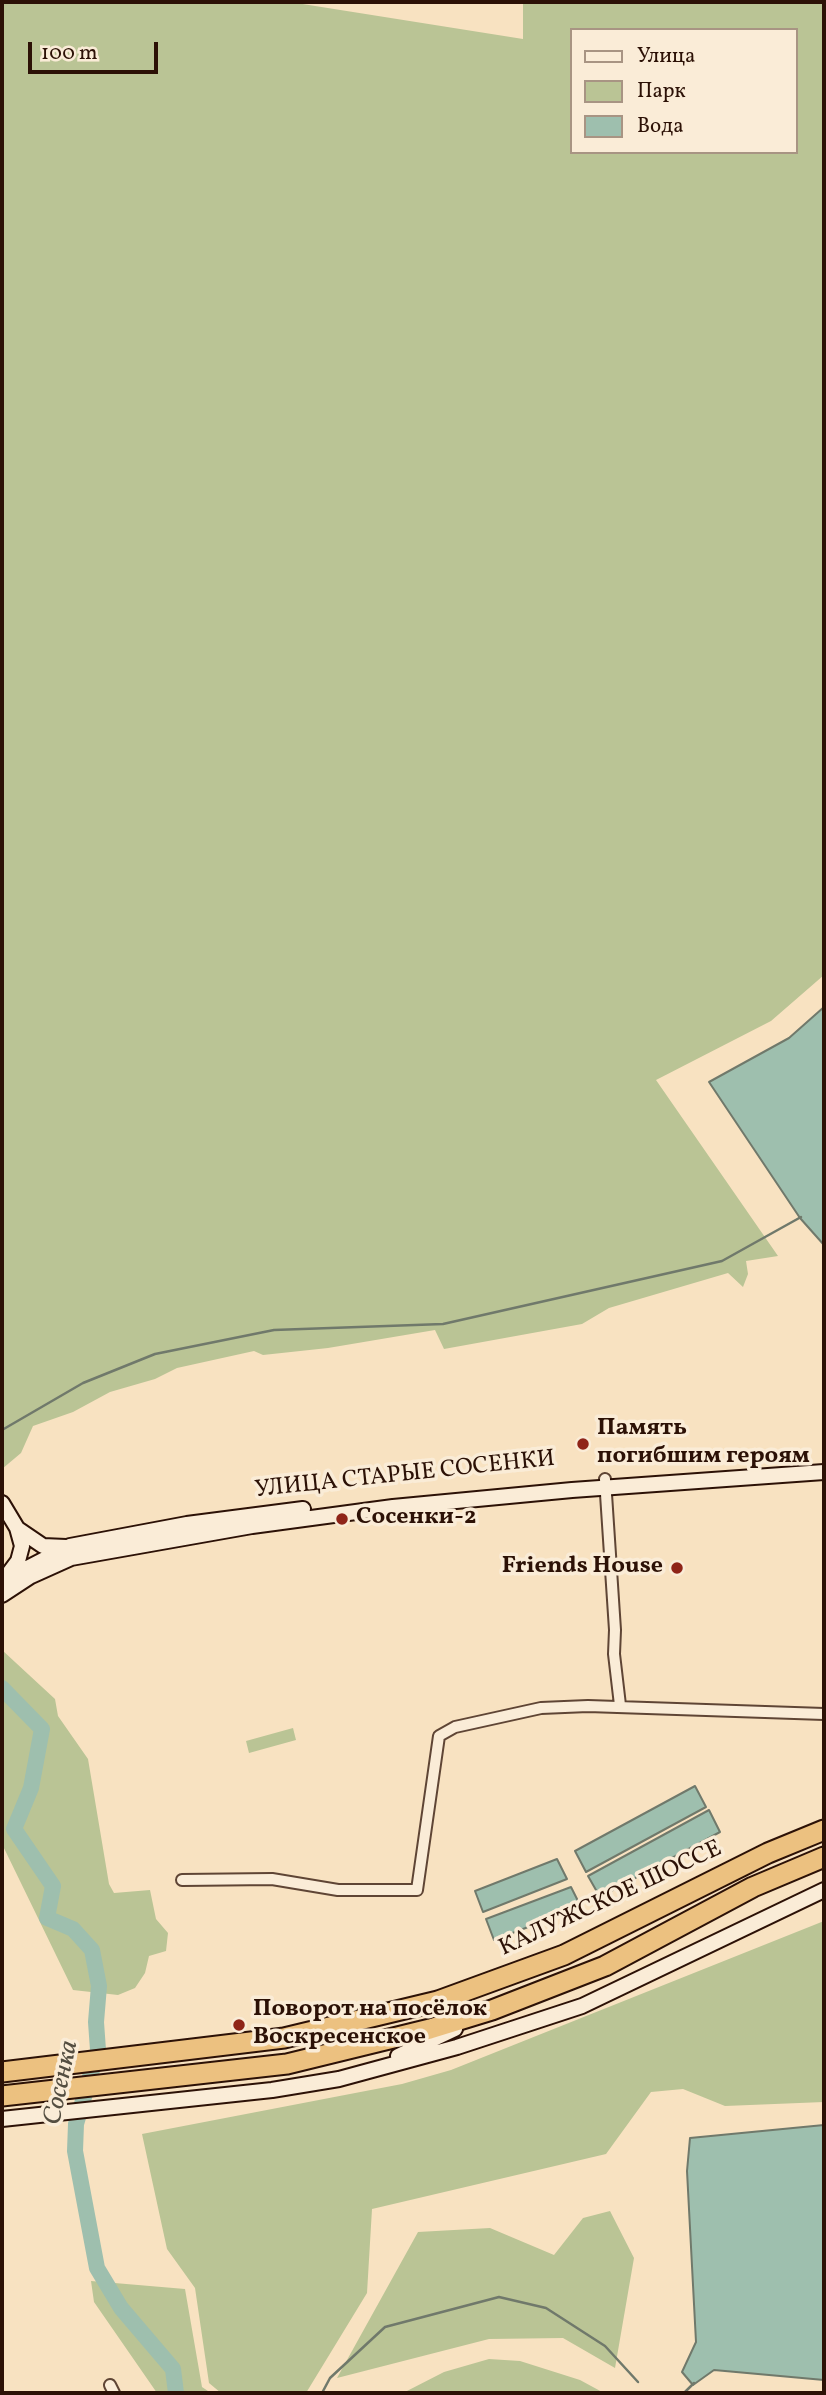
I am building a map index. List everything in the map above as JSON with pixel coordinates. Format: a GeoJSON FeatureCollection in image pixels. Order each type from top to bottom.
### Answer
{"type":"FeatureCollection","features":[{"type":"Feature","properties":{"kind":"highway","name":"КАЛУЖСКОЕ ШОССЕ"},"geometry":{"type":"LineString","coordinates":[[2,2071],[284,2038],[395,2013],[482,1987],[564,1955],[768,1853],[824,1830]]}},
{"type":"Feature","properties":{"kind":"highway","name":"КАЛУЖСКОЕ ШОССЕ"},"geometry":{"type":"LineString","coordinates":[[2,2096],[287,2064],[341,2053],[492,2010],[605,1966],[752,1887],[824,1857]]}},
{"type":"Feature","properties":{"kind":"main road","name":"УЛИЦА СТАРЫЕ СОСЕНКИ"},"geometry":{"type":"LineString","coordinates":[[2,1585],[70,1546],[187,1524],[349,1503],[824,1463]]}},
{"type":"Feature","properties":{"kind":"main road","name":"УЛИЦА СТАРЫЕ СОСЕНКИ"},"geometry":{"type":"LineString","coordinates":[[2,1585],[31,1576],[71,1558],[102,1551],[325,1515],[605,1483],[824,1472]]}},
{"type":"Feature","properties":{"kind":"main road"},"geometry":{"type":"LineString","coordinates":[[2,1503],[17,1528],[21,1553],[2,1585]]}},
{"type":"Feature","properties":{"kind":"main road"},"geometry":{"type":"LineString","coordinates":[[17,1528],[43,1546],[70,1546]]}},
{"type":"Feature","properties":{"kind":"main road"},"geometry":{"type":"LineString","coordinates":[[2,2119],[144,2106],[272,2090],[361,2073],[457,2048],[582,2006],[692,1956],[755,1921],[824,1890]]}},
{"type":"Feature","properties":{"kind":"main road"},"geometry":{"type":"LineString","coordinates":[[361,2073],[492,2010]]}},
{"type":"Feature","properties":{"kind":"street"},"geometry":{"type":"LineString","coordinates":[[605,1483],[620,1705]]}},
{"type":"Feature","properties":{"kind":"street"},"geometry":{"type":"LineString","coordinates":[[182,1880],[272,1879],[338,1890],[417,1890],[439,1736],[455,1727],[522,1711],[620,1705],[824,1714]]}},
{"type":"Feature","properties":{"kind":"green space"},"geometry":{"type":"Polygon","coordinates":[[[2,2],[290,2],[523,39],[523,2],[824,2],[824,975],[771,1021],[656,1080],[778,1256],[746,1261],[748,1274],[743,1287],[728,1273],[609,1308],[582,1324],[444,1349],[435,1330],[328,1348],[263,1355],[254,1351],[177,1368],[155,1379],[110,1392],[73,1412],[33,1426],[21,1453],[2,1469],[2,2]]]}},
{"type":"Feature","properties":{"kind":"green space"},"geometry":{"type":"Polygon","coordinates":[[[2,1650],[55,1699],[58,1716],[88,1759],[109,1884],[114,1893],[150,1890],[156,1919],[168,1933],[166,1951],[149,1956],[145,1973],[135,1988],[118,1995],[73,1990],[2,1844],[2,1650]]]}},
{"type":"Feature","properties":{"kind":"green space"},"geometry":{"type":"Polygon","coordinates":[[[293,1728],[296,1740],[249,1753],[246,1741],[293,1728]]]}},
{"type":"Feature","properties":{"kind":"green space"},"geometry":{"type":"Polygon","coordinates":[[[824,1921],[824,2102],[725,2106],[683,2089],[651,2092],[606,2154],[372,2209],[367,2293],[306,2393],[221,2393],[209,2383],[195,2288],[167,2249],[142,2134],[402,2084],[451,2070],[824,1921]]]}},
{"type":"Feature","properties":{"kind":"green space"},"geometry":{"type":"Polygon","coordinates":[[[610,2211],[634,2258],[615,2368],[563,2338],[489,2339],[337,2378],[418,2232],[490,2228],[554,2255],[583,2218],[610,2211]]]}},
{"type":"Feature","properties":{"kind":"green space"},"geometry":{"type":"Polygon","coordinates":[[[91,2281],[185,2289],[202,2387],[211,2393],[157,2393],[94,2302],[91,2281]]]}},
{"type":"Feature","properties":{"kind":"green space"},"geometry":{"type":"Polygon","coordinates":[[[489,2359],[520,2361],[580,2380],[604,2393],[403,2393],[444,2372],[489,2359]]]}},
{"type":"Feature","properties":{"kind":"water"},"geometry":{"type":"Polygon","coordinates":[[[824,1007],[824,1245],[800,1218],[709,1082],[789,1038],[824,1007]]]}},
{"type":"Feature","properties":{"kind":"water"},"geometry":{"type":"Polygon","coordinates":[[[695,1786],[706,1807],[586,1872],[575,1851],[695,1786]]]}},
{"type":"Feature","properties":{"kind":"water"},"geometry":{"type":"Polygon","coordinates":[[[709,1810],[720,1832],[600,1897],[588,1876],[709,1810]]]}},
{"type":"Feature","properties":{"kind":"water"},"geometry":{"type":"Polygon","coordinates":[[[557,1859],[567,1879],[483,1912],[475,1891],[557,1859]]]}},
{"type":"Feature","properties":{"kind":"water"},"geometry":{"type":"Polygon","coordinates":[[[571,1887],[581,1907],[494,1940],[486,1919],[571,1887]]]}},
{"type":"Feature","properties":{"kind":"water"},"geometry":{"type":"Polygon","coordinates":[[[824,2125],[824,2380],[714,2370],[693,2385],[682,2372],[696,2342],[687,2171],[690,2138],[824,2125]]]}},
{"type":"Feature","properties":{"kind":"waterway"},"geometry":{"type":"LineString","coordinates":[[2,1430],[83,1383],[155,1354],[274,1330],[443,1324],[722,1261],[801,1217]]}},
{"type":"Feature","properties":{"kind":"waterway","name":"Сосенка"},"geometry":{"type":"LineString","coordinates":[[2,1688],[42,1729],[31,1788],[14,1829],[53,1886],[47,1918],[73,1929],[92,1950],[99,1986],[96,2022],[98,2050],[76,2124],[75,2151],[97,2268],[121,2308],[173,2369],[176,2393]]}},
{"type":"Feature","properties":{"kind":"waterway"},"geometry":{"type":"LineString","coordinates":[[322,2393],[330,2378],[385,2327],[499,2297],[546,2308],[605,2346],[638,2382]]}},
{"type":"Feature","properties":{"kind":"waterway"},"geometry":{"type":"LineString","coordinates":[[684,2393],[694,2383]]}},
{"type":"Feature","properties":{"kind":"place","name":"Память погибшим героям"},"geometry":{"type":"Point","coordinates":[583,1444]}},
{"type":"Feature","properties":{"kind":"place","name":"Сосенки-2"},"geometry":{"type":"Point","coordinates":[342,1519]}},
{"type":"Feature","properties":{"kind":"place","name":"Friends House"},"geometry":{"type":"Point","coordinates":[677,1568]}},
{"type":"Feature","properties":{"kind":"place","name":"Поворот на посёлок Воскресенское"},"geometry":{"type":"Point","coordinates":[239,2025]}}]}
